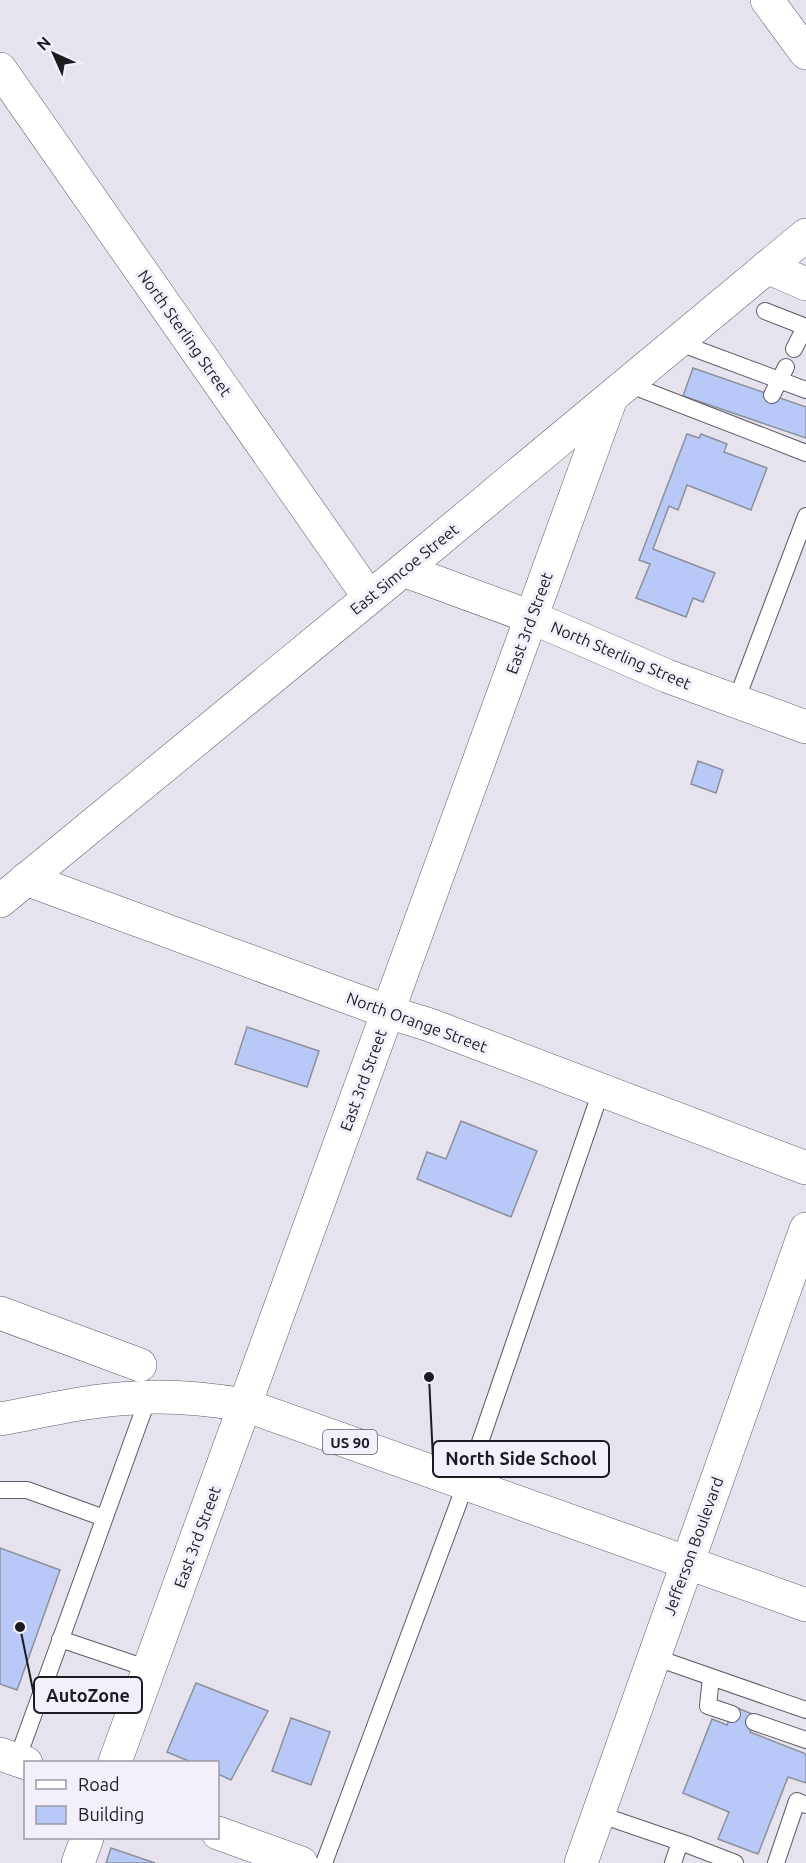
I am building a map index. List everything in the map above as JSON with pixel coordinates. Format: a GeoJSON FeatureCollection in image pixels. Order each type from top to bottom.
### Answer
{"type":"FeatureCollection","features":[{"type":"Feature","properties":{"kind":"main road"},"geometry":{"type":"LineString","coordinates":[[767,0],[806,53]]}},
{"type":"Feature","properties":{"kind":"main road","name":"North Sterling Street"},"geometry":{"type":"LineString","coordinates":[[0,69],[369,597]]}},
{"type":"Feature","properties":{"kind":"main road","name":"East Simcoe Street"},"geometry":{"type":"LineString","coordinates":[[0,901],[806,235]]}},
{"type":"Feature","properties":{"kind":"main road"},"geometry":{"type":"LineString","coordinates":[[768,267],[806,284]]}},
{"type":"Feature","properties":{"kind":"main road","name":"East 3rd Street"},"geometry":{"type":"LineString","coordinates":[[115,1761],[531,617],[620,391]]}},
{"type":"Feature","properties":{"kind":"main road","name":"North Sterling Street"},"geometry":{"type":"LineString","coordinates":[[403,570],[531,617],[668,676],[806,727]]}},
{"type":"Feature","properties":{"kind":"main road","name":"North Orange Street"},"geometry":{"type":"LineString","coordinates":[[26,879],[388,1012],[430,1025],[806,1168]]}},
{"type":"Feature","properties":{"kind":"main road","name":"Jefferson Boulevard"},"geometry":{"type":"LineString","coordinates":[[581,1863],[806,1229]]}},
{"type":"Feature","properties":{"kind":"main road"},"geometry":{"type":"LineString","coordinates":[[0,1313],[140,1365]]}},
{"type":"Feature","properties":{"kind":"main road","name":"US 90"},"geometry":{"type":"LineString","coordinates":[[0,1419],[99,1401],[148,1398],[207,1399],[245,1405],[806,1605]]}},
{"type":"Feature","properties":{"kind":"main road"},"geometry":{"type":"LineString","coordinates":[[219,1833],[301,1863]]}},
{"type":"Feature","properties":{"kind":"main road"},"geometry":{"type":"LineString","coordinates":[[78,1863],[87,1839]]}},
{"type":"Feature","properties":{"kind":"lane"},"geometry":{"type":"LineString","coordinates":[[765,311],[805,327],[794,350]]}},
{"type":"Feature","properties":{"kind":"lane"},"geometry":{"type":"LineString","coordinates":[[677,342],[806,390]]}},
{"type":"Feature","properties":{"kind":"lane"},"geometry":{"type":"LineString","coordinates":[[620,391],[759,428],[806,453]]}},
{"type":"Feature","properties":{"kind":"lane"},"geometry":{"type":"LineString","coordinates":[[736,701],[806,516]]}},
{"type":"Feature","properties":{"kind":"lane"},"geometry":{"type":"LineString","coordinates":[[324,1863],[466,1483],[601,1091]]}},
{"type":"Feature","properties":{"kind":"lane"},"geometry":{"type":"LineString","coordinates":[[14,1759],[148,1398]]}},
{"type":"Feature","properties":{"kind":"lane"},"geometry":{"type":"LineString","coordinates":[[0,1490],[27,1490],[104,1518]]}},
{"type":"Feature","properties":{"kind":"lane"},"geometry":{"type":"LineString","coordinates":[[60,1639],[149,1669]]}},
{"type":"Feature","properties":{"kind":"lane"},"geometry":{"type":"LineString","coordinates":[[654,1657],[806,1710]]}},
{"type":"Feature","properties":{"kind":"lane"},"geometry":{"type":"LineString","coordinates":[[711,1677],[708,1706],[732,1714]]}},
{"type":"Feature","properties":{"kind":"lane"},"geometry":{"type":"LineString","coordinates":[[754,1722],[806,1740]]}},
{"type":"Feature","properties":{"kind":"lane"},"geometry":{"type":"LineString","coordinates":[[776,1863],[797,1801],[806,1804]]}},
{"type":"Feature","properties":{"kind":"lane"},"geometry":{"type":"LineString","coordinates":[[598,1814],[735,1863]]}},
{"type":"Feature","properties":{"kind":"lane"},"geometry":{"type":"LineString","coordinates":[[673,1863],[680,1842]]}},
{"type":"Feature","properties":{"kind":"building"},"geometry":{"type":"Polygon","coordinates":[[[693,368],[806,407],[806,438],[683,396],[693,368]]]}},
{"type":"Feature","properties":{"kind":"building"},"geometry":{"type":"Polygon","coordinates":[[[687,434],[699,438],[701,434],[727,444],[724,452],[767,468],[751,510],[687,485],[678,510],[669,506],[653,549],[715,573],[703,602],[693,598],[686,617],[636,598],[650,564],[639,560],[687,434]]]}},
{"type":"Feature","properties":{"kind":"building"},"geometry":{"type":"Polygon","coordinates":[[[698,761],[723,770],[716,793],[691,784],[698,761]]]}},
{"type":"Feature","properties":{"kind":"building"},"geometry":{"type":"Polygon","coordinates":[[[247,1027],[319,1051],[307,1087],[235,1064],[247,1027]]]}},
{"type":"Feature","properties":{"kind":"building"},"geometry":{"type":"Polygon","coordinates":[[[461,1121],[537,1151],[511,1217],[417,1179],[427,1152],[446,1159],[461,1121]]]}},
{"type":"Feature","properties":{"kind":"building"},"geometry":{"type":"Polygon","coordinates":[[[0,1548],[60,1570],[17,1690],[0,1684],[0,1548]]]}},
{"type":"Feature","properties":{"kind":"building"},"geometry":{"type":"Polygon","coordinates":[[[196,1683],[268,1711],[231,1780],[219,1774],[219,1761],[189,1761],[167,1752],[196,1683]]]}},
{"type":"Feature","properties":{"kind":"building"},"geometry":{"type":"Polygon","coordinates":[[[735,1707],[757,1716],[750,1732],[806,1754],[806,1783],[788,1777],[758,1854],[718,1839],[729,1812],[683,1793],[712,1719],[727,1725],[735,1707]]]}},
{"type":"Feature","properties":{"kind":"building"},"geometry":{"type":"Polygon","coordinates":[[[291,1718],[330,1732],[311,1785],[272,1771],[291,1718]]]}},
{"type":"Feature","properties":{"kind":"building"},"geometry":{"type":"Polygon","coordinates":[[[111,1848],[155,1863],[106,1863],[111,1848]]]}},
{"type":"Feature","properties":{"kind":"place","name":"North Side School"},"geometry":{"type":"Point","coordinates":[429,1377]}},
{"type":"Feature","properties":{"kind":"place","name":"AutoZone"},"geometry":{"type":"Point","coordinates":[20,1627]}}]}
